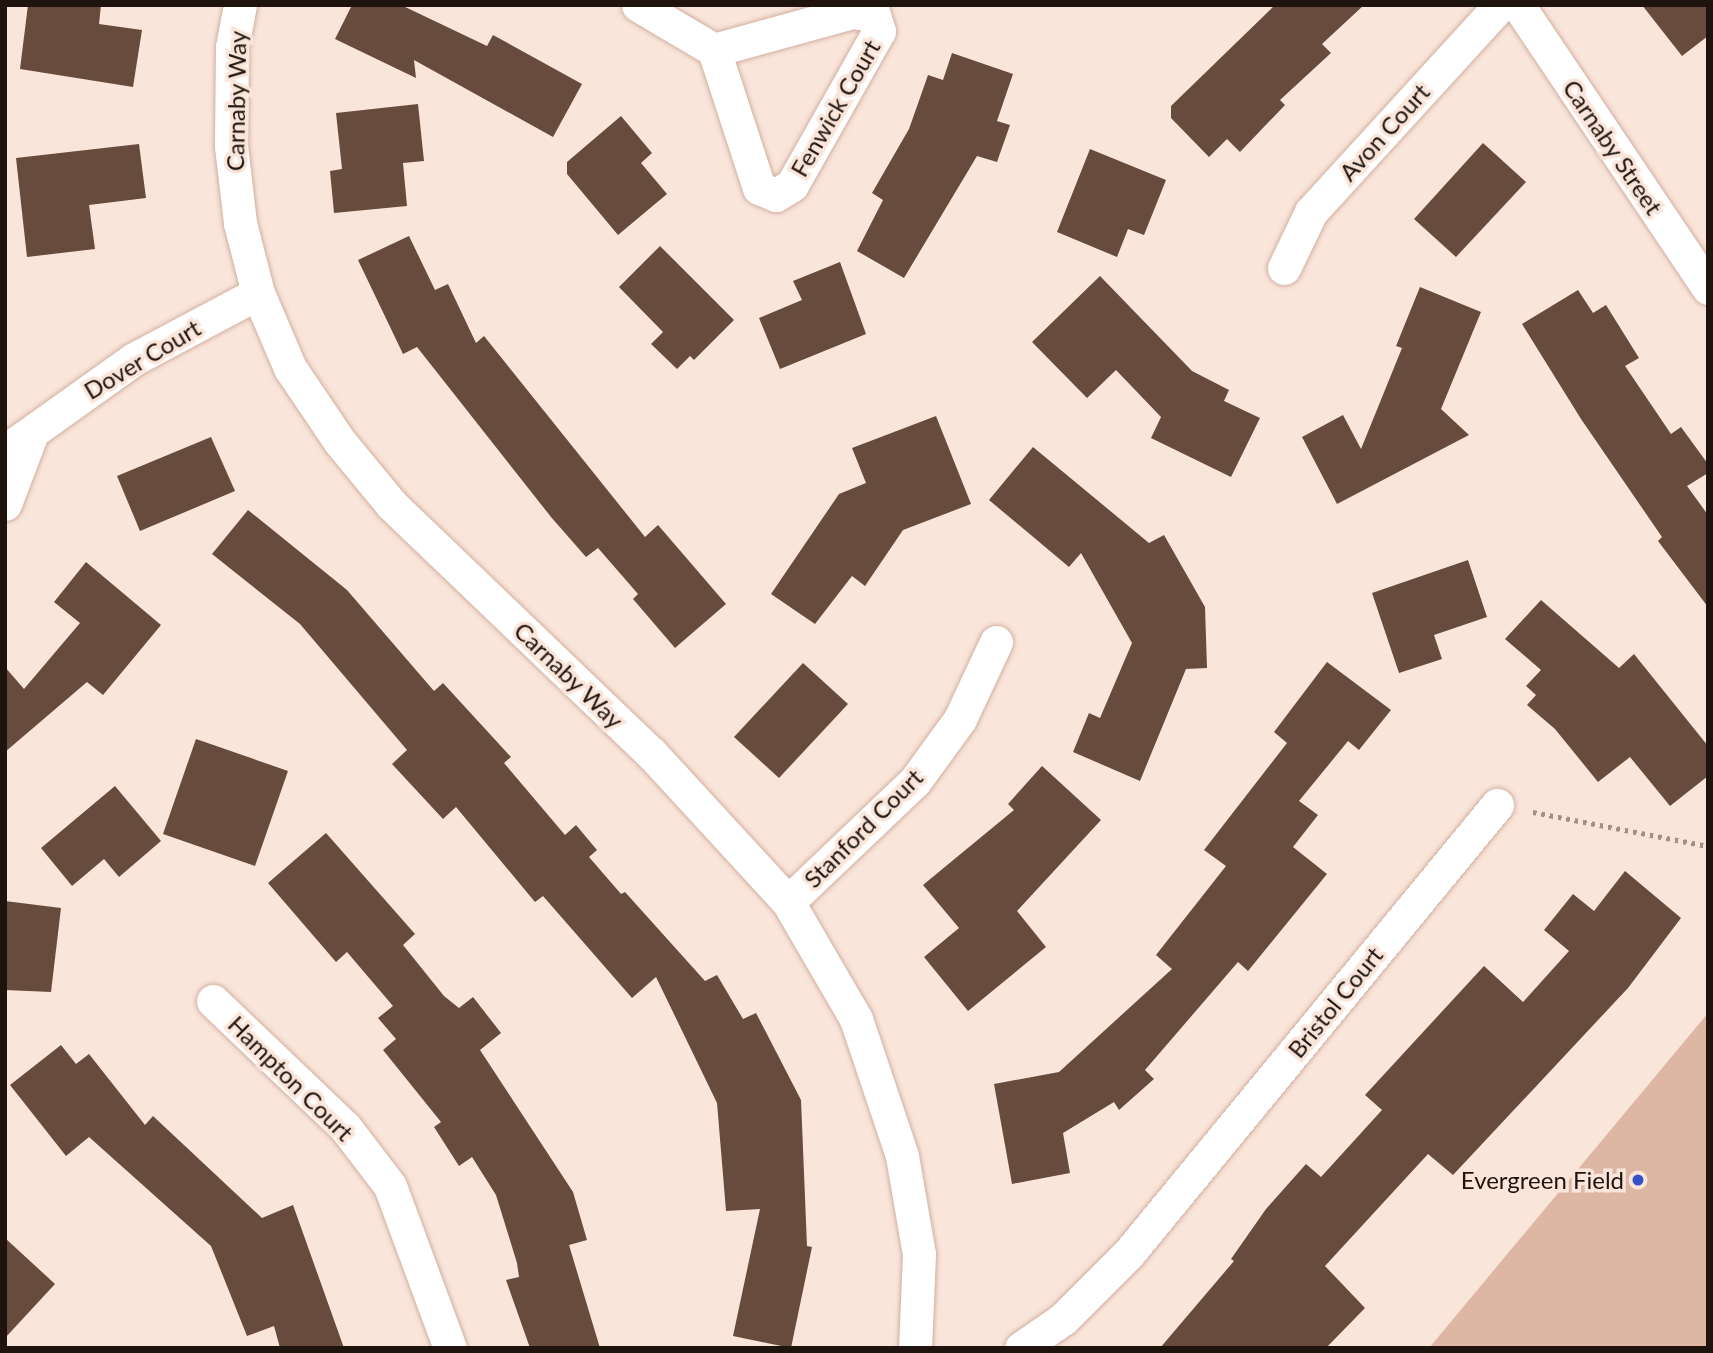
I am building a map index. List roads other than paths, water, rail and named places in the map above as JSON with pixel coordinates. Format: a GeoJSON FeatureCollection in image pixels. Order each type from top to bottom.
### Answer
{"type":"FeatureCollection","features":[{"type":"Feature","properties":{"kind":"street","name":"Carnaby Way"},"geometry":{"type":"LineString","coordinates":[[240,5],[232,47],[231,146],[240,223],[258,293],[290,368],[340,442],[392,505],[651,753],[788,902],[856,1019],[902,1156],[919,1254],[915,1348]]}},
{"type":"Feature","properties":{"kind":"street"},"geometry":{"type":"LineString","coordinates":[[638,5],[714,50]]}},
{"type":"Feature","properties":{"kind":"street","name":"Avon Court"},"geometry":{"type":"LineString","coordinates":[[1284,268],[1311,212],[1500,5]]}},
{"type":"Feature","properties":{"kind":"street","name":"Carnaby Street"},"geometry":{"type":"LineString","coordinates":[[1518,5],[1708,288]]}},
{"type":"Feature","properties":{"kind":"street","name":"Fenwick Court"},"geometry":{"type":"LineString","coordinates":[[852,12],[874,15],[879,31],[792,185],[776,195],[759,188],[714,50],[852,12]]}},
{"type":"Feature","properties":{"kind":"street","name":"Dover Court"},"geometry":{"type":"LineString","coordinates":[[5,504],[19,442],[134,359],[258,293]]}},
{"type":"Feature","properties":{"kind":"street","name":"Stanford Court"},"geometry":{"type":"LineString","coordinates":[[788,902],[915,781],[960,719],[996,642]]}},
{"type":"Feature","properties":{"kind":"street","name":"Bristol Court"},"geometry":{"type":"LineString","coordinates":[[1021,1348],[1063,1319],[1129,1253],[1497,805]]}},
{"type":"Feature","properties":{"kind":"street","name":"Hampton Court"},"geometry":{"type":"LineString","coordinates":[[213,1001],[345,1127],[390,1186],[450,1348]]}},
{"type":"Feature","properties":{"kind":"place","name":"Evergreen Field"},"geometry":{"type":"Point","coordinates":[1638,1180]}}]}
